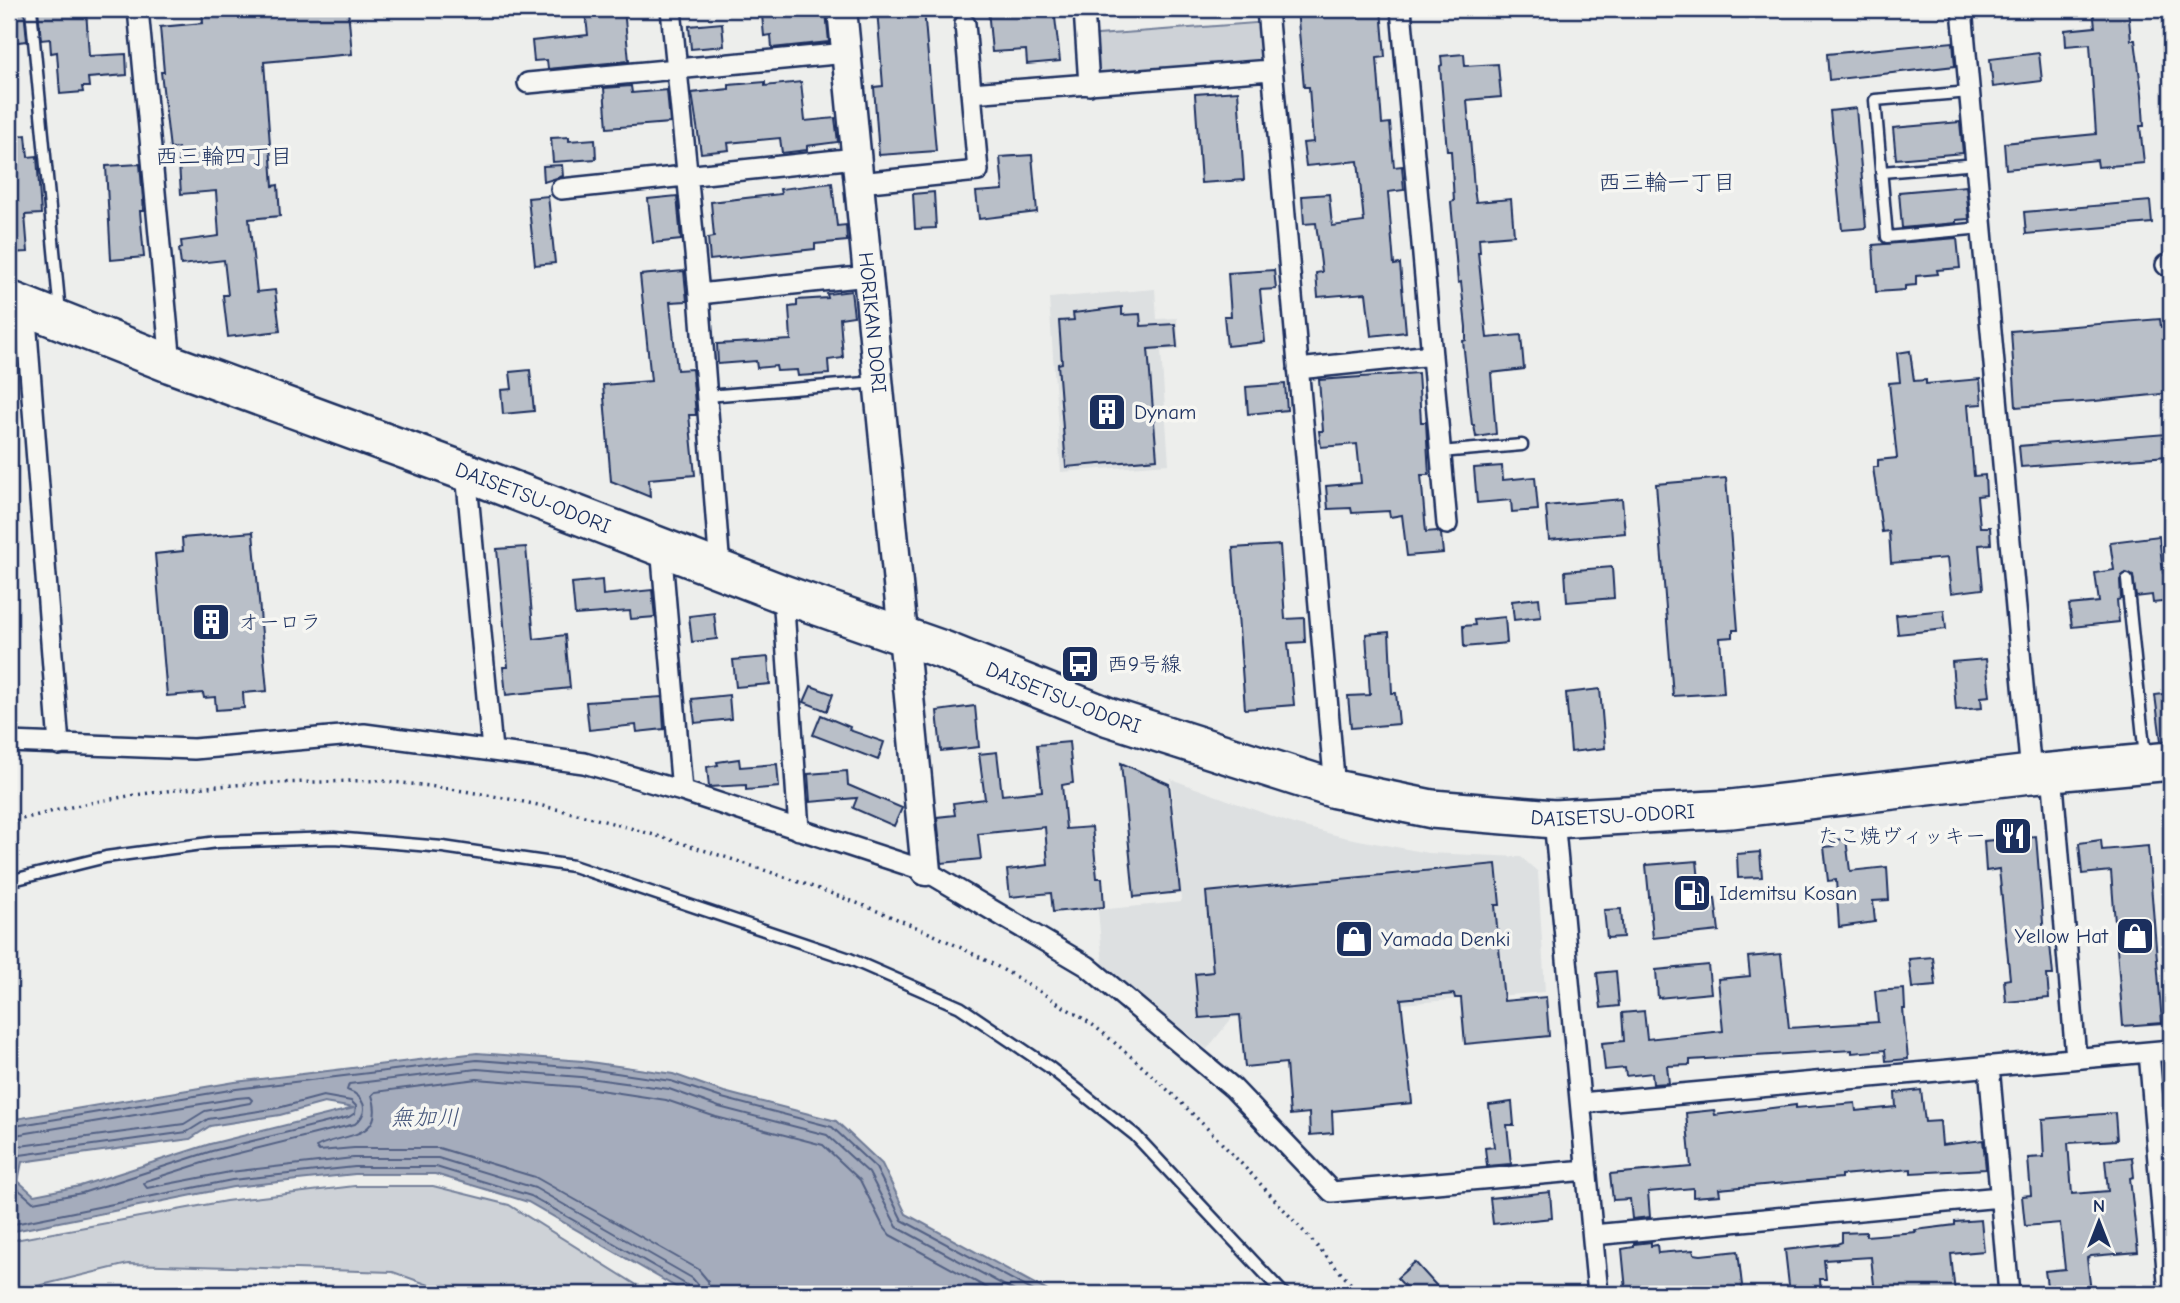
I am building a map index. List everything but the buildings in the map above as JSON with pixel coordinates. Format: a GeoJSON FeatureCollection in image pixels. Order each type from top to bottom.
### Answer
{"type":"FeatureCollection","features":[{"type":"Feature","properties":{"kind":"highway","name":"DAISETSU-ODORI"},"geometry":{"type":"LineString","coordinates":[[17,303],[171,364],[466,472],[783,594],[943,650],[1109,717],[1335,789],[1432,809],[1554,819],[1731,809],[2158,762]]}},
{"type":"Feature","properties":{"kind":"street"},"geometry":{"type":"LineString","coordinates":[[138,9],[171,364]]}},
{"type":"Feature","properties":{"kind":"street"},"geometry":{"type":"LineString","coordinates":[[671,9],[699,294],[720,569]]}},
{"type":"Feature","properties":{"kind":"street","name":"HORIKAN DORI"},"geometry":{"type":"LineString","coordinates":[[842,9],[901,636]]}},
{"type":"Feature","properties":{"kind":"street"},"geometry":{"type":"LineString","coordinates":[[1084,9],[1089,85]]}},
{"type":"Feature","properties":{"kind":"street"},"geometry":{"type":"LineString","coordinates":[[1267,9],[1335,789]]}},
{"type":"Feature","properties":{"kind":"street"},"geometry":{"type":"LineString","coordinates":[[1401,9],[1447,524]]}},
{"type":"Feature","properties":{"kind":"street"},"geometry":{"type":"LineString","coordinates":[[1962,9],[1982,228],[2041,773],[2076,1058]]}},
{"type":"Feature","properties":{"kind":"street"},"geometry":{"type":"LineString","coordinates":[[561,189],[687,175],[858,170],[978,171],[965,24]]}},
{"type":"Feature","properties":{"kind":"street"},"geometry":{"type":"LineString","coordinates":[[528,83],[847,53]]}},
{"type":"Feature","properties":{"kind":"street"},"geometry":{"type":"LineString","coordinates":[[971,93],[1271,70]]}},
{"type":"Feature","properties":{"kind":"street"},"geometry":{"type":"LineString","coordinates":[[699,294],[868,276]]}},
{"type":"Feature","properties":{"kind":"street"},"geometry":{"type":"LineString","coordinates":[[17,303],[59,745]]}},
{"type":"Feature","properties":{"kind":"street"},"geometry":{"type":"LineString","coordinates":[[1298,369],[1432,355]]}},
{"type":"Feature","properties":{"kind":"street"},"geometry":{"type":"LineString","coordinates":[[466,472],[492,750]]}},
{"type":"Feature","properties":{"kind":"street"},"geometry":{"type":"LineString","coordinates":[[661,547],[682,791]]}},
{"type":"Feature","properties":{"kind":"street"},"geometry":{"type":"LineString","coordinates":[[783,594],[799,830]]}},
{"type":"Feature","properties":{"kind":"street"},"geometry":{"type":"LineString","coordinates":[[901,636],[926,872]]}},
{"type":"Feature","properties":{"kind":"street"},"geometry":{"type":"LineString","coordinates":[[9,742],[194,749],[364,734],[584,763],[682,791],[926,872],[1087,966],[1233,1088],[1332,1192],[1587,1170]]}},
{"type":"Feature","properties":{"kind":"street"},"geometry":{"type":"LineString","coordinates":[[1554,819],[1598,1294]]}},
{"type":"Feature","properties":{"kind":"street"},"geometry":{"type":"LineString","coordinates":[[1581,1103],[2171,1050]]}},
{"type":"Feature","properties":{"kind":"street"},"geometry":{"type":"LineString","coordinates":[[2149,1052],[2169,1294]]}},
{"type":"Feature","properties":{"kind":"street"},"geometry":{"type":"LineString","coordinates":[[1989,1066],[2009,1294]]}},
{"type":"Feature","properties":{"kind":"street"},"geometry":{"type":"LineString","coordinates":[[1593,1235],[2000,1197]]}},
{"type":"Feature","properties":{"kind":"lane"},"geometry":{"type":"LineString","coordinates":[[31,9],[61,320]]}},
{"type":"Feature","properties":{"kind":"lane"},"geometry":{"type":"LineString","coordinates":[[1970,92],[1875,100],[1887,237],[1982,228]]}},
{"type":"Feature","properties":{"kind":"lane"},"geometry":{"type":"LineString","coordinates":[[1882,172],[1977,164]]}},
{"type":"Feature","properties":{"kind":"lane"},"geometry":{"type":"LineString","coordinates":[[707,396],[878,382]]}},
{"type":"Feature","properties":{"kind":"lane"},"geometry":{"type":"LineString","coordinates":[[1440,452],[1522,445]]}},
{"type":"Feature","properties":{"kind":"lane"},"geometry":{"type":"LineString","coordinates":[[2127,580],[2158,762]]}},
{"type":"Feature","properties":{"kind":"lane"},"geometry":{"type":"LineString","coordinates":[[9,881],[106,857],[217,842],[334,838],[443,847],[573,866],[850,960],[960,1007],[1049,1066],[1135,1135],[1284,1294]]}},
{"type":"Feature","properties":{"kind":"shaded area"},"geometry":{"type":"Polygon","coordinates":[[[1268,22],[1271,70],[1089,85],[1085,36],[1268,22]]]}},
{"type":"Feature","properties":{"kind":"shaded area","name":"Dynam"},"geometry":{"type":"Polygon","coordinates":[[[1155,289],[1157,319],[1177,318],[1179,349],[1161,351],[1169,464],[1061,472],[1049,298],[1155,289]]]}},
{"type":"Feature","properties":{"kind":"shaded area"},"geometry":{"type":"Polygon","coordinates":[[[1171,779],[1293,824],[1343,837],[1428,853],[1521,857],[1538,872],[1545,992],[1232,1018],[1207,1049],[1103,966],[1098,910],[1181,902],[1171,779]]]}},
{"type":"Feature","properties":{"kind":"shaded area"},"geometry":{"type":"Polygon","coordinates":[[[355,1186],[433,1186],[509,1205],[651,1294],[454,1294],[393,1272],[128,1264],[9,1293],[9,1241],[226,1201],[355,1186]]]}},
{"type":"Feature","properties":{"kind":"water","name":"無加川"},"geometry":{"type":"Polygon","coordinates":[[[477,1053],[583,1061],[673,1074],[724,1092],[836,1121],[882,1164],[906,1214],[1053,1294],[688,1294],[528,1202],[435,1174],[355,1174],[233,1187],[9,1232],[9,1120],[235,1082],[477,1053]],[[324,1103],[280,1115],[210,1126],[190,1139],[22,1162],[18,1181],[34,1195],[80,1186],[210,1144],[354,1108],[324,1103]]]}},
{"type":"Feature","properties":{"kind":"place","name":"Dynam"},"geometry":{"type":"Point","coordinates":[1107,412]}},
{"type":"Feature","properties":{"kind":"place","name":"オーロラ"},"geometry":{"type":"Point","coordinates":[211,622]}},
{"type":"Feature","properties":{"kind":"place","name":"西9号線"},"geometry":{"type":"Point","coordinates":[1080,664]}},
{"type":"Feature","properties":{"kind":"place","name":"たこ焼ヴィッキー"},"geometry":{"type":"Point","coordinates":[2013,836]}},
{"type":"Feature","properties":{"kind":"place","name":"Idemitsu Kosan"},"geometry":{"type":"Point","coordinates":[1692,893]}},
{"type":"Feature","properties":{"kind":"place","name":"Yellow Hat"},"geometry":{"type":"Point","coordinates":[2135,936]}},
{"type":"Feature","properties":{"kind":"place","name":"Yamada Denki"},"geometry":{"type":"Point","coordinates":[1354,939]}},
{"type":"Feature","properties":{"kind":"district","name":"西三輪四丁目"},"geometry":{"type":"Point","coordinates":[224,156]}},
{"type":"Feature","properties":{"kind":"district","name":"西三輪一丁目"},"geometry":{"type":"Point","coordinates":[1667,182]}}]}
